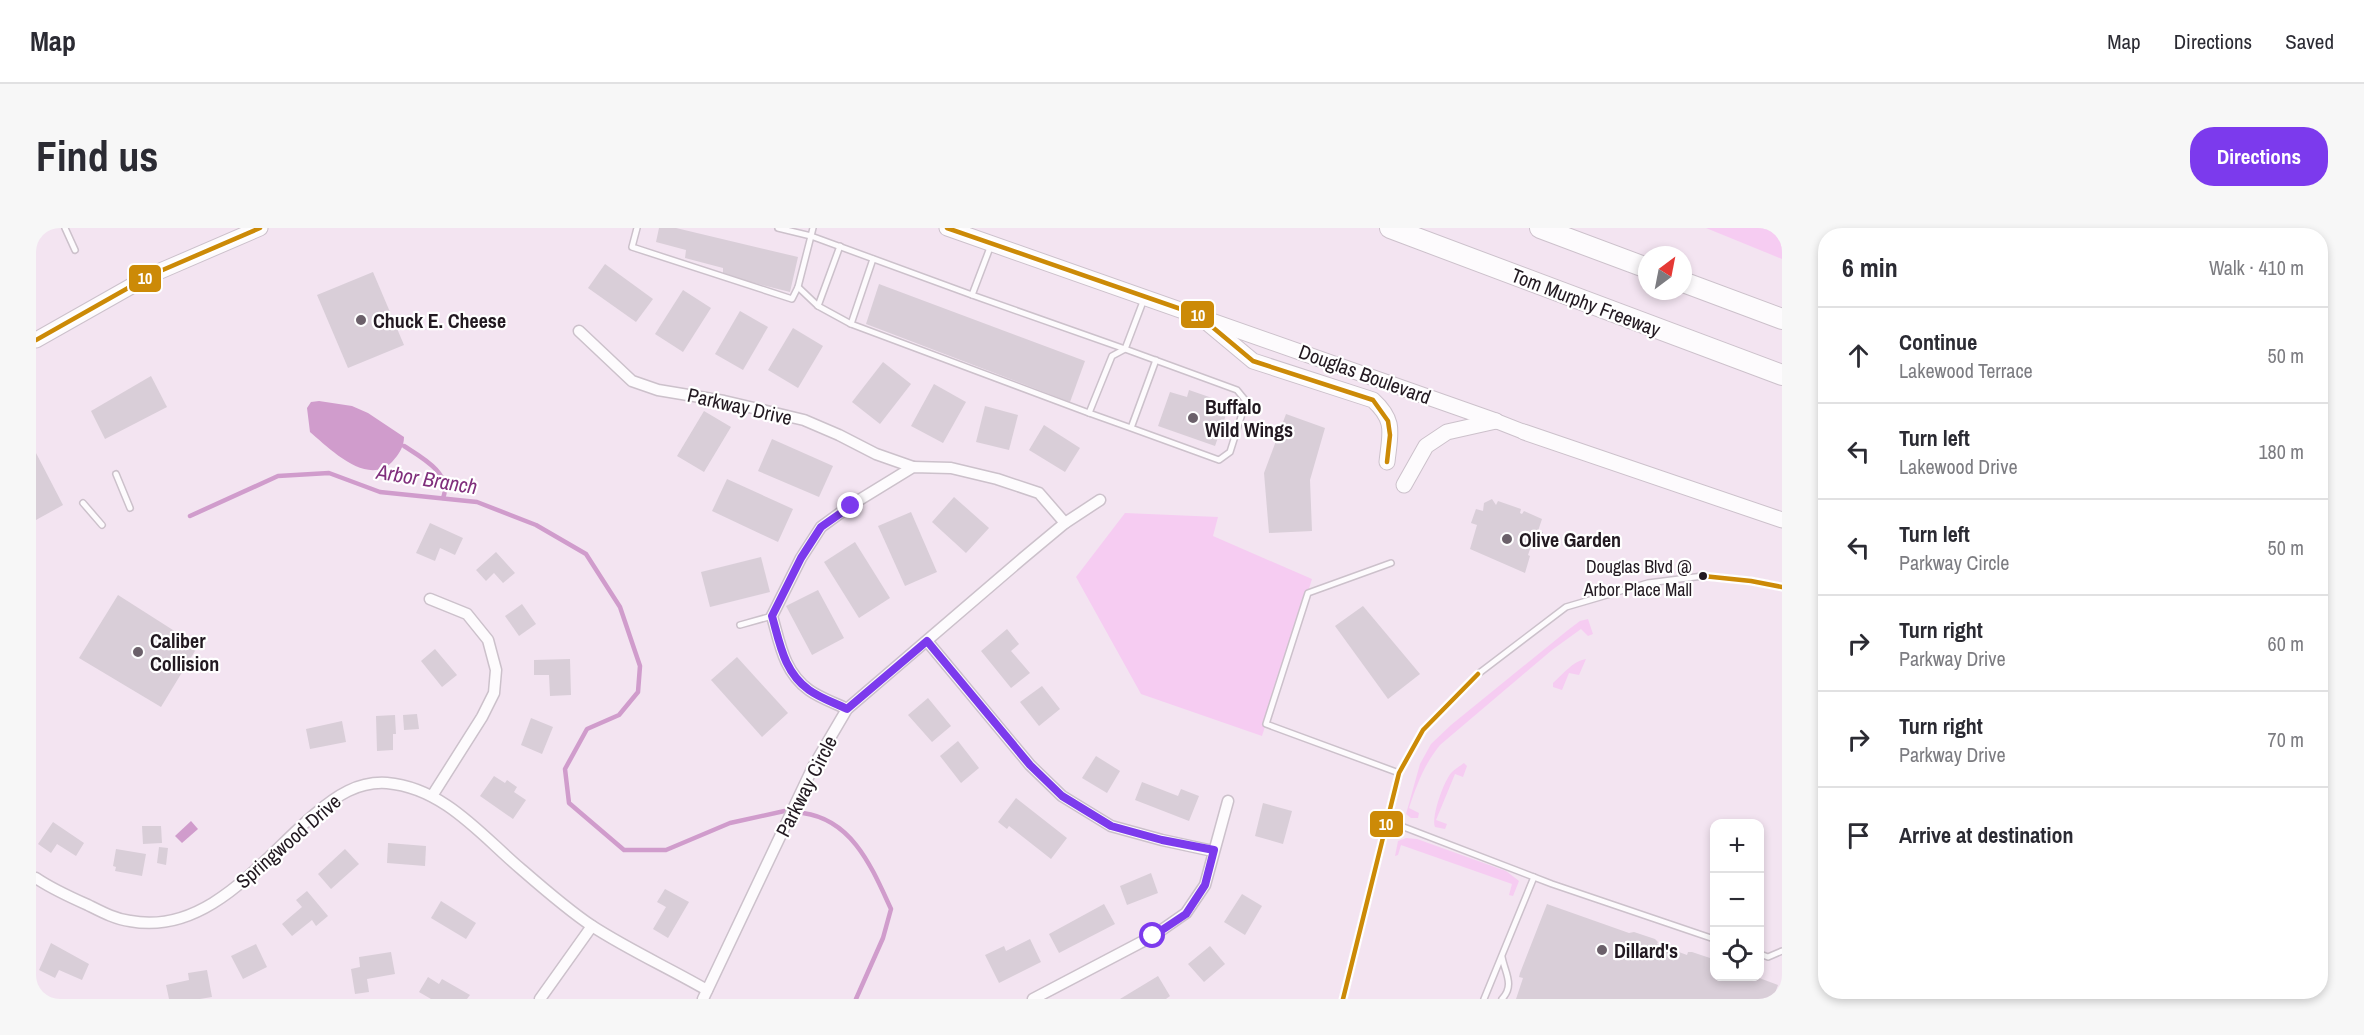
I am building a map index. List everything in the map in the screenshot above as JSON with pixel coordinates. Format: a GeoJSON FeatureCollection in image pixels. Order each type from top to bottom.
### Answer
{"type":"FeatureCollection","features":[{"type":"Feature","properties":{"kind":"highway","name":"Tom Murphy Freeway"},"geometry":{"type":"LineString","coordinates":[[1390,228],[1782,375]]}},
{"type":"Feature","properties":{"kind":"highway"},"geometry":{"type":"LineString","coordinates":[[1540,228],[1638,265]]}},
{"type":"Feature","properties":{"kind":"highway"},"geometry":{"type":"LineString","coordinates":[[1692,285],[1782,319]]}},
{"type":"Feature","properties":{"kind":"main road"},"geometry":{"type":"LineString","coordinates":[[36,340],[151,275],[260,228]]}},
{"type":"Feature","properties":{"kind":"main road","name":"Douglas Boulevard"},"geometry":{"type":"LineString","coordinates":[[947,228],[1496,421]]}},
{"type":"Feature","properties":{"kind":"main road"},"geometry":{"type":"LineString","coordinates":[[1198,315],[1253,362],[1373,400],[1382,408],[1391,424],[1387,462]]}},
{"type":"Feature","properties":{"kind":"main road"},"geometry":{"type":"LineString","coordinates":[[1404,485],[1426,446],[1447,432],[1496,421]]}},
{"type":"Feature","properties":{"kind":"main road","name":"Douglas Boulevard"},"geometry":{"type":"LineString","coordinates":[[1524,432],[1782,520]]}},
{"type":"Feature","properties":{"kind":"street","name":"Parkway Drive"},"geometry":{"type":"LineString","coordinates":[[579,331],[632,381],[658,390],[724,401],[804,420],[876,454],[913,467],[951,468],[998,479],[1039,493],[1065,523]]}},
{"type":"Feature","properties":{"kind":"street","name":"Douglas Boulevard"},"geometry":{"type":"LineString","coordinates":[[1496,421],[1524,432]]}},
{"type":"Feature","properties":{"kind":"street"},"geometry":{"type":"LineString","coordinates":[[847,709],[810,691],[792,674],[784,659],[772,616],[801,558],[821,527],[913,467]]}},
{"type":"Feature","properties":{"kind":"street","name":"Parkway Circle"},"geometry":{"type":"LineString","coordinates":[[705,994],[813,767],[847,709],[1065,523],[1100,500]]}},
{"type":"Feature","properties":{"kind":"street"},"geometry":{"type":"LineString","coordinates":[[430,599],[467,614],[488,640],[495,670],[494,693],[482,717],[432,796]]}},
{"type":"Feature","properties":{"kind":"street"},"geometry":{"type":"LineString","coordinates":[[927,641],[1030,765],[1062,796],[1111,826],[1162,840],[1214,850]]}},
{"type":"Feature","properties":{"kind":"street","name":"Springwood Drive"},"geometry":{"type":"LineString","coordinates":[[36,878],[49,887],[113,917],[132,922],[180,919],[228,893],[333,799],[356,786],[393,784],[411,786],[432,796],[476,826],[520,869],[592,926],[705,994]]}},
{"type":"Feature","properties":{"kind":"street"},"geometry":{"type":"LineString","coordinates":[[1033,999],[1153,936],[1186,914],[1205,885],[1228,801]]}},
{"type":"Feature","properties":{"kind":"street"},"geometry":{"type":"LineString","coordinates":[[540,999],[592,926]]}},
{"type":"Feature","properties":{"kind":"lane"},"geometry":{"type":"LineString","coordinates":[[64,228],[75,250]]}},
{"type":"Feature","properties":{"kind":"lane"},"geometry":{"type":"LineString","coordinates":[[637,228],[632,247],[792,299],[798,288],[813,228]]}},
{"type":"Feature","properties":{"kind":"lane"},"geometry":{"type":"LineString","coordinates":[[778,228],[840,246],[972,296],[1237,390],[1246,401],[1230,452],[1219,460],[851,324],[818,306],[798,288]]}},
{"type":"Feature","properties":{"kind":"lane"},"geometry":{"type":"LineString","coordinates":[[972,296],[991,243]]}},
{"type":"Feature","properties":{"kind":"lane"},"geometry":{"type":"LineString","coordinates":[[818,306],[840,246]]}},
{"type":"Feature","properties":{"kind":"lane"},"geometry":{"type":"LineString","coordinates":[[851,324],[873,259]]}},
{"type":"Feature","properties":{"kind":"lane"},"geometry":{"type":"LineString","coordinates":[[1089,413],[1112,356],[1125,349],[1144,297]]}},
{"type":"Feature","properties":{"kind":"lane"},"geometry":{"type":"LineString","coordinates":[[1131,428],[1156,360]]}},
{"type":"Feature","properties":{"kind":"lane"},"geometry":{"type":"LineString","coordinates":[[116,474],[130,508]]}},
{"type":"Feature","properties":{"kind":"lane"},"geometry":{"type":"LineString","coordinates":[[83,503],[102,525]]}},
{"type":"Feature","properties":{"kind":"lane"},"geometry":{"type":"LineString","coordinates":[[1391,563],[1308,593],[1266,724],[1399,773]]}},
{"type":"Feature","properties":{"kind":"lane"},"geometry":{"type":"LineString","coordinates":[[1343,999],[1399,773],[1423,730],[1478,674],[1566,607],[1648,583],[1703,576],[1782,587]]}},
{"type":"Feature","properties":{"kind":"lane"},"geometry":{"type":"LineString","coordinates":[[740,626],[772,616]]}},
{"type":"Feature","properties":{"kind":"lane"},"geometry":{"type":"LineString","coordinates":[[1388,821],[1534,877],[1710,938]]}},
{"type":"Feature","properties":{"kind":"lane"},"geometry":{"type":"LineString","coordinates":[[1484,999],[1534,877]]}},
{"type":"Feature","properties":{"kind":"lane"},"geometry":{"type":"LineString","coordinates":[[1764,956],[1768,957],[1782,951]]}},
{"type":"Feature","properties":{"kind":"lane"},"geometry":{"type":"LineString","coordinates":[[1502,956],[1509,978],[1509,989],[1502,999]]}},
{"type":"Feature","properties":{"kind":"shaded area"},"geometry":{"type":"Polygon","coordinates":[[[1706,228],[1782,228],[1782,259],[1706,228]]]}},
{"type":"Feature","properties":{"kind":"shaded area"},"geometry":{"type":"Polygon","coordinates":[[[311,402],[352,406],[368,413],[404,437],[399,453],[382,469],[371,470],[360,468],[338,455],[310,432],[307,408],[311,402]]]}},
{"type":"Feature","properties":{"kind":"shaded area"},"geometry":{"type":"Polygon","coordinates":[[[1125,513],[1218,517],[1213,536],[1312,579],[1262,736],[1141,694],[1076,577],[1125,513]]]}},
{"type":"Feature","properties":{"kind":"shaded area"},"geometry":{"type":"Polygon","coordinates":[[[1588,619],[1593,634],[1588,636],[1581,629],[1552,650],[1440,745],[1422,775],[1409,808],[1419,813],[1418,818],[1411,818],[1406,814],[1420,764],[1431,744],[1451,725],[1568,630],[1580,621],[1588,619]]]}},
{"type":"Feature","properties":{"kind":"shaded area"},"geometry":{"type":"Polygon","coordinates":[[[1586,659],[1579,675],[1569,673],[1562,690],[1553,687],[1553,683],[1568,668],[1586,659]]]}},
{"type":"Feature","properties":{"kind":"shaded area"},"geometry":{"type":"Polygon","coordinates":[[[1464,763],[1467,766],[1463,777],[1455,774],[1436,820],[1447,824],[1445,829],[1435,827],[1437,807],[1445,783],[1452,772],[1464,763]]]}},
{"type":"Feature","properties":{"kind":"shaded area"},"geometry":{"type":"Polygon","coordinates":[[[191,821],[198,829],[182,843],[175,836],[191,821]]]}},
{"type":"Feature","properties":{"kind":"shaded area"},"geometry":{"type":"Polygon","coordinates":[[[1406,838],[1417,839],[1506,871],[1519,881],[1513,896],[1509,895],[1512,884],[1401,845],[1398,855],[1395,856],[1398,841],[1406,838]]]}},
{"type":"Feature","properties":{"kind":"building"},"geometry":{"type":"Polygon","coordinates":[[[659,228],[676,228],[798,257],[790,292],[723,275],[723,268],[685,258],[686,250],[656,242],[659,228]]]}},
{"type":"Feature","properties":{"kind":"building"},"geometry":{"type":"Polygon","coordinates":[[[605,264],[653,299],[636,322],[588,288],[605,264]]]}},
{"type":"Feature","properties":{"kind":"building","name":"Chuck E. Cheese"},"geometry":{"type":"Polygon","coordinates":[[[373,272],[404,345],[348,368],[317,295],[373,272]]]}},
{"type":"Feature","properties":{"kind":"building"},"geometry":{"type":"Polygon","coordinates":[[[879,284],[1085,361],[1070,402],[866,324],[879,284]]]}},
{"type":"Feature","properties":{"kind":"building"},"geometry":{"type":"Polygon","coordinates":[[[683,290],[711,308],[683,352],[655,334],[683,290]]]}},
{"type":"Feature","properties":{"kind":"building"},"geometry":{"type":"Polygon","coordinates":[[[740,311],[768,327],[743,370],[715,354],[740,311]]]}},
{"type":"Feature","properties":{"kind":"building"},"geometry":{"type":"Polygon","coordinates":[[[793,328],[823,346],[798,388],[768,370],[793,328]]]}},
{"type":"Feature","properties":{"kind":"building"},"geometry":{"type":"Polygon","coordinates":[[[883,362],[911,384],[880,424],[852,402],[883,362]]]}},
{"type":"Feature","properties":{"kind":"building"},"geometry":{"type":"Polygon","coordinates":[[[151,376],[167,407],[105,439],[91,411],[151,376]]]}},
{"type":"Feature","properties":{"kind":"building"},"geometry":{"type":"Polygon","coordinates":[[[934,384],[966,402],[943,443],[911,426],[934,384]]]}},
{"type":"Feature","properties":{"kind":"building","name":"Buffalo Wild Wings"},"geometry":{"type":"Polygon","coordinates":[[[1189,390],[1215,399],[1213,404],[1228,409],[1215,446],[1158,426],[1170,392],[1187,397],[1189,390]]]}},
{"type":"Feature","properties":{"kind":"building"},"geometry":{"type":"Polygon","coordinates":[[[985,406],[1018,415],[1009,450],[976,442],[985,406]]]}},
{"type":"Feature","properties":{"kind":"building"},"geometry":{"type":"Polygon","coordinates":[[[704,411],[731,427],[704,472],[677,456],[704,411]]]}},
{"type":"Feature","properties":{"kind":"building"},"geometry":{"type":"Polygon","coordinates":[[[1286,414],[1325,428],[1310,480],[1312,531],[1269,533],[1264,473],[1286,414]]]}},
{"type":"Feature","properties":{"kind":"building"},"geometry":{"type":"Polygon","coordinates":[[[1044,425],[1080,448],[1065,472],[1029,450],[1044,425]]]}},
{"type":"Feature","properties":{"kind":"building"},"geometry":{"type":"Polygon","coordinates":[[[772,439],[833,466],[819,497],[758,471],[772,439]]]}},
{"type":"Feature","properties":{"kind":"building"},"geometry":{"type":"Polygon","coordinates":[[[36,453],[63,505],[36,520],[36,453]]]}},
{"type":"Feature","properties":{"kind":"building"},"geometry":{"type":"Polygon","coordinates":[[[727,479],[793,509],[778,542],[712,511],[727,479]]]}},
{"type":"Feature","properties":{"kind":"building"},"geometry":{"type":"Polygon","coordinates":[[[954,497],[989,528],[966,553],[932,522],[954,497]]]}},
{"type":"Feature","properties":{"kind":"building","name":"Olive Garden"},"geometry":{"type":"Polygon","coordinates":[[[1492,499],[1496,505],[1498,501],[1521,509],[1522,514],[1524,511],[1542,519],[1538,531],[1543,532],[1538,547],[1531,546],[1525,573],[1470,549],[1477,525],[1471,523],[1476,509],[1483,511],[1484,503],[1492,499]]]}},
{"type":"Feature","properties":{"kind":"building"},"geometry":{"type":"Polygon","coordinates":[[[911,512],[937,572],[905,586],[878,526],[911,512]]]}},
{"type":"Feature","properties":{"kind":"building"},"geometry":{"type":"Polygon","coordinates":[[[430,523],[463,538],[455,555],[440,548],[435,561],[416,553],[430,523]]]}},
{"type":"Feature","properties":{"kind":"building"},"geometry":{"type":"Polygon","coordinates":[[[855,542],[890,598],[859,618],[824,562],[855,542]]]}},
{"type":"Feature","properties":{"kind":"building"},"geometry":{"type":"Polygon","coordinates":[[[496,552],[515,573],[503,583],[494,573],[486,581],[476,570],[496,552]]]}},
{"type":"Feature","properties":{"kind":"building"},"geometry":{"type":"Polygon","coordinates":[[[761,557],[770,592],[710,607],[701,572],[761,557]]]}},
{"type":"Feature","properties":{"kind":"building"},"geometry":{"type":"Polygon","coordinates":[[[818,590],[844,638],[812,655],[786,606],[818,590]]]}},
{"type":"Feature","properties":{"kind":"building","name":"Caliber Collision"},"geometry":{"type":"Polygon","coordinates":[[[118,595],[198,646],[161,707],[79,658],[118,595]]]}},
{"type":"Feature","properties":{"kind":"building"},"geometry":{"type":"Polygon","coordinates":[[[522,604],[536,624],[519,636],[505,616],[522,604]]]}},
{"type":"Feature","properties":{"kind":"building"},"geometry":{"type":"Polygon","coordinates":[[[1363,606],[1420,674],[1388,699],[1335,626],[1363,606]]]}},
{"type":"Feature","properties":{"kind":"building"},"geometry":{"type":"Polygon","coordinates":[[[1007,629],[1019,644],[1011,651],[1030,673],[1011,688],[981,651],[1007,629]]]}},
{"type":"Feature","properties":{"kind":"building"},"geometry":{"type":"Polygon","coordinates":[[[435,649],[457,675],[442,687],[421,661],[435,649]]]}},
{"type":"Feature","properties":{"kind":"building"},"geometry":{"type":"Polygon","coordinates":[[[737,657],[788,713],[762,737],[711,680],[737,657]]]}},
{"type":"Feature","properties":{"kind":"building"},"geometry":{"type":"Polygon","coordinates":[[[570,659],[571,695],[550,696],[549,675],[534,675],[534,660],[570,659]]]}},
{"type":"Feature","properties":{"kind":"building"},"geometry":{"type":"Polygon","coordinates":[[[1042,686],[1060,709],[1039,726],[1020,702],[1042,686]]]}},
{"type":"Feature","properties":{"kind":"building"},"geometry":{"type":"Polygon","coordinates":[[[928,698],[951,726],[932,742],[908,715],[928,698]]]}},
{"type":"Feature","properties":{"kind":"building"},"geometry":{"type":"Polygon","coordinates":[[[417,714],[419,729],[404,730],[403,715],[417,714]]]}},
{"type":"Feature","properties":{"kind":"building"},"geometry":{"type":"Polygon","coordinates":[[[395,715],[396,734],[393,734],[393,750],[377,751],[376,716],[395,715]]]}},
{"type":"Feature","properties":{"kind":"building"},"geometry":{"type":"Polygon","coordinates":[[[531,718],[553,727],[542,754],[521,745],[531,718]]]}},
{"type":"Feature","properties":{"kind":"building"},"geometry":{"type":"Polygon","coordinates":[[[342,721],[346,742],[310,749],[306,729],[342,721]]]}},
{"type":"Feature","properties":{"kind":"building"},"geometry":{"type":"Polygon","coordinates":[[[958,741],[979,768],[961,783],[940,756],[958,741]]]}},
{"type":"Feature","properties":{"kind":"building"},"geometry":{"type":"Polygon","coordinates":[[[1096,756],[1120,771],[1107,793],[1082,778],[1096,756]]]}},
{"type":"Feature","properties":{"kind":"building"},"geometry":{"type":"Polygon","coordinates":[[[494,776],[505,783],[507,780],[517,787],[514,792],[526,800],[513,819],[480,796],[494,776]]]}},
{"type":"Feature","properties":{"kind":"building"},"geometry":{"type":"Polygon","coordinates":[[[1142,782],[1178,796],[1181,789],[1199,796],[1189,821],[1135,800],[1142,782]]]}},
{"type":"Feature","properties":{"kind":"building"},"geometry":{"type":"Polygon","coordinates":[[[1016,798],[1067,838],[1051,859],[1009,826],[1007,829],[998,822],[1016,798]]]}},
{"type":"Feature","properties":{"kind":"building"},"geometry":{"type":"Polygon","coordinates":[[[1263,803],[1292,811],[1283,844],[1255,836],[1263,803]]]}},
{"type":"Feature","properties":{"kind":"building"},"geometry":{"type":"Polygon","coordinates":[[[53,822],[84,843],[76,856],[57,844],[51,853],[38,844],[53,822]]]}},
{"type":"Feature","properties":{"kind":"building"},"geometry":{"type":"Polygon","coordinates":[[[142,826],[161,826],[162,843],[143,844],[142,826]]]}},
{"type":"Feature","properties":{"kind":"building"},"geometry":{"type":"Polygon","coordinates":[[[388,843],[426,846],[425,866],[387,863],[388,843]]]}},
{"type":"Feature","properties":{"kind":"building"},"geometry":{"type":"Polygon","coordinates":[[[159,847],[168,848],[166,865],[157,863],[159,847]]]}},
{"type":"Feature","properties":{"kind":"building"},"geometry":{"type":"Polygon","coordinates":[[[116,849],[146,854],[142,876],[115,871],[116,867],[113,866],[116,849]]]}},
{"type":"Feature","properties":{"kind":"building"},"geometry":{"type":"Polygon","coordinates":[[[345,849],[359,864],[331,889],[318,874],[345,849]]]}},
{"type":"Feature","properties":{"kind":"building"},"geometry":{"type":"Polygon","coordinates":[[[1151,873],[1158,893],[1127,905],[1120,886],[1151,873]]]}},
{"type":"Feature","properties":{"kind":"building"},"geometry":{"type":"Polygon","coordinates":[[[665,889],[689,902],[668,938],[653,929],[666,907],[657,902],[665,889]]]}},
{"type":"Feature","properties":{"kind":"building"},"geometry":{"type":"Polygon","coordinates":[[[307,891],[328,916],[316,926],[312,920],[292,936],[282,924],[302,907],[296,900],[307,891]]]}},
{"type":"Feature","properties":{"kind":"building"},"geometry":{"type":"Polygon","coordinates":[[[1242,894],[1262,906],[1245,935],[1224,922],[1242,894]]]}},
{"type":"Feature","properties":{"kind":"building"},"geometry":{"type":"Polygon","coordinates":[[[441,901],[476,923],[466,939],[431,918],[441,901]]]}},
{"type":"Feature","properties":{"kind":"building"},"geometry":{"type":"Polygon","coordinates":[[[1104,904],[1115,924],[1059,953],[1049,934],[1104,904]]]}},
{"type":"Feature","properties":{"kind":"building","name":"Dillard's"},"geometry":{"type":"Polygon","coordinates":[[[1547,904],[1629,933],[1634,932],[1655,939],[1657,944],[1687,955],[1688,952],[1692,952],[1710,958],[1710,981],[1764,980],[1778,985],[1773,999],[1516,999],[1523,978],[1519,977],[1547,904]]]}},
{"type":"Feature","properties":{"kind":"building"},"geometry":{"type":"Polygon","coordinates":[[[1030,939],[1041,962],[999,983],[985,955],[1004,946],[1006,951],[1030,939]]]}},
{"type":"Feature","properties":{"kind":"building"},"geometry":{"type":"Polygon","coordinates":[[[51,943],[89,964],[82,980],[59,970],[55,978],[39,970],[51,943]]]}},
{"type":"Feature","properties":{"kind":"building"},"geometry":{"type":"Polygon","coordinates":[[[256,944],[267,967],[243,979],[231,956],[256,944]]]}},
{"type":"Feature","properties":{"kind":"building"},"geometry":{"type":"Polygon","coordinates":[[[1210,946],[1225,964],[1204,982],[1188,964],[1210,946]]]}},
{"type":"Feature","properties":{"kind":"building"},"geometry":{"type":"Polygon","coordinates":[[[391,952],[395,974],[367,979],[369,992],[355,994],[351,969],[360,967],[359,957],[391,952]]]}},
{"type":"Feature","properties":{"kind":"building"},"geometry":{"type":"Polygon","coordinates":[[[207,970],[212,997],[169,999],[166,985],[189,980],[188,973],[207,970]]]}},
{"type":"Feature","properties":{"kind":"building"},"geometry":{"type":"Polygon","coordinates":[[[1158,976],[1170,996],[1166,999],[1120,999],[1158,976]]]}},
{"type":"Feature","properties":{"kind":"building"},"geometry":{"type":"Polygon","coordinates":[[[428,977],[439,984],[442,979],[470,995],[467,999],[431,999],[419,992],[428,977]]]}},
{"type":"Feature","properties":{"kind":"waterway"},"geometry":{"type":"LineString","coordinates":[[404,446],[434,467],[440,474],[444,481],[443,498]]}},
{"type":"Feature","properties":{"kind":"waterway","name":"Arbor Branch"},"geometry":{"type":"LineString","coordinates":[[190,516],[278,476],[329,473],[380,492],[477,502],[536,525],[586,554],[620,607],[640,666],[638,692],[619,715],[587,729],[565,769],[569,803],[624,850],[666,850],[730,823],[789,810]]}},
{"type":"Feature","properties":{"kind":"waterway","name":"Arbor Branch"},"geometry":{"type":"LineString","coordinates":[[803,813],[820,817],[835,825],[848,836],[868,862],[891,909],[883,938],[856,999]]}},
{"type":"Feature","properties":{"kind":"transit line","name":"10"},"geometry":{"type":"LineString","coordinates":[[36,340],[151,275],[260,228]]}},
{"type":"Feature","properties":{"kind":"transit line","name":"10"},"geometry":{"type":"LineString","coordinates":[[947,228],[1198,315],[1253,361],[1373,400],[1388,421],[1390,435],[1387,462]]}},
{"type":"Feature","properties":{"kind":"transit line","name":"10"},"geometry":{"type":"LineString","coordinates":[[1703,576],[1782,587]]}},
{"type":"Feature","properties":{"kind":"transit line","name":"10"},"geometry":{"type":"LineString","coordinates":[[1343,999],[1399,773],[1423,730],[1478,674]]}},
{"type":"Feature","properties":{"kind":"place","name":"Chuck E. Cheese"},"geometry":{"type":"Point","coordinates":[361,320]}},
{"type":"Feature","properties":{"kind":"place","name":"Buffalo Wild Wings"},"geometry":{"type":"Point","coordinates":[1193,418]}},
{"type":"Feature","properties":{"kind":"place","name":"Olive Garden"},"geometry":{"type":"Point","coordinates":[1507,539]}},
{"type":"Feature","properties":{"kind":"place","name":"Douglas Blvd @ Arbor Place Mall"},"geometry":{"type":"Point","coordinates":[1703,576]}},
{"type":"Feature","properties":{"kind":"place","name":"Caliber Collision"},"geometry":{"type":"Point","coordinates":[138,652]}},
{"type":"Feature","properties":{"kind":"place","name":"Dillard's"},"geometry":{"type":"Point","coordinates":[1602,950]}},
{"type":"Feature","properties":{"kind":"route"},"geometry":{"type":"LineString","coordinates":[[851,506],[821,527],[801,558],[772,616],[784,659],[792,674],[810,691],[847,709],[927,641],[1030,765],[1062,796],[1111,826],[1162,840],[1214,850],[1205,885],[1186,914],[1153,936]]}}]}
